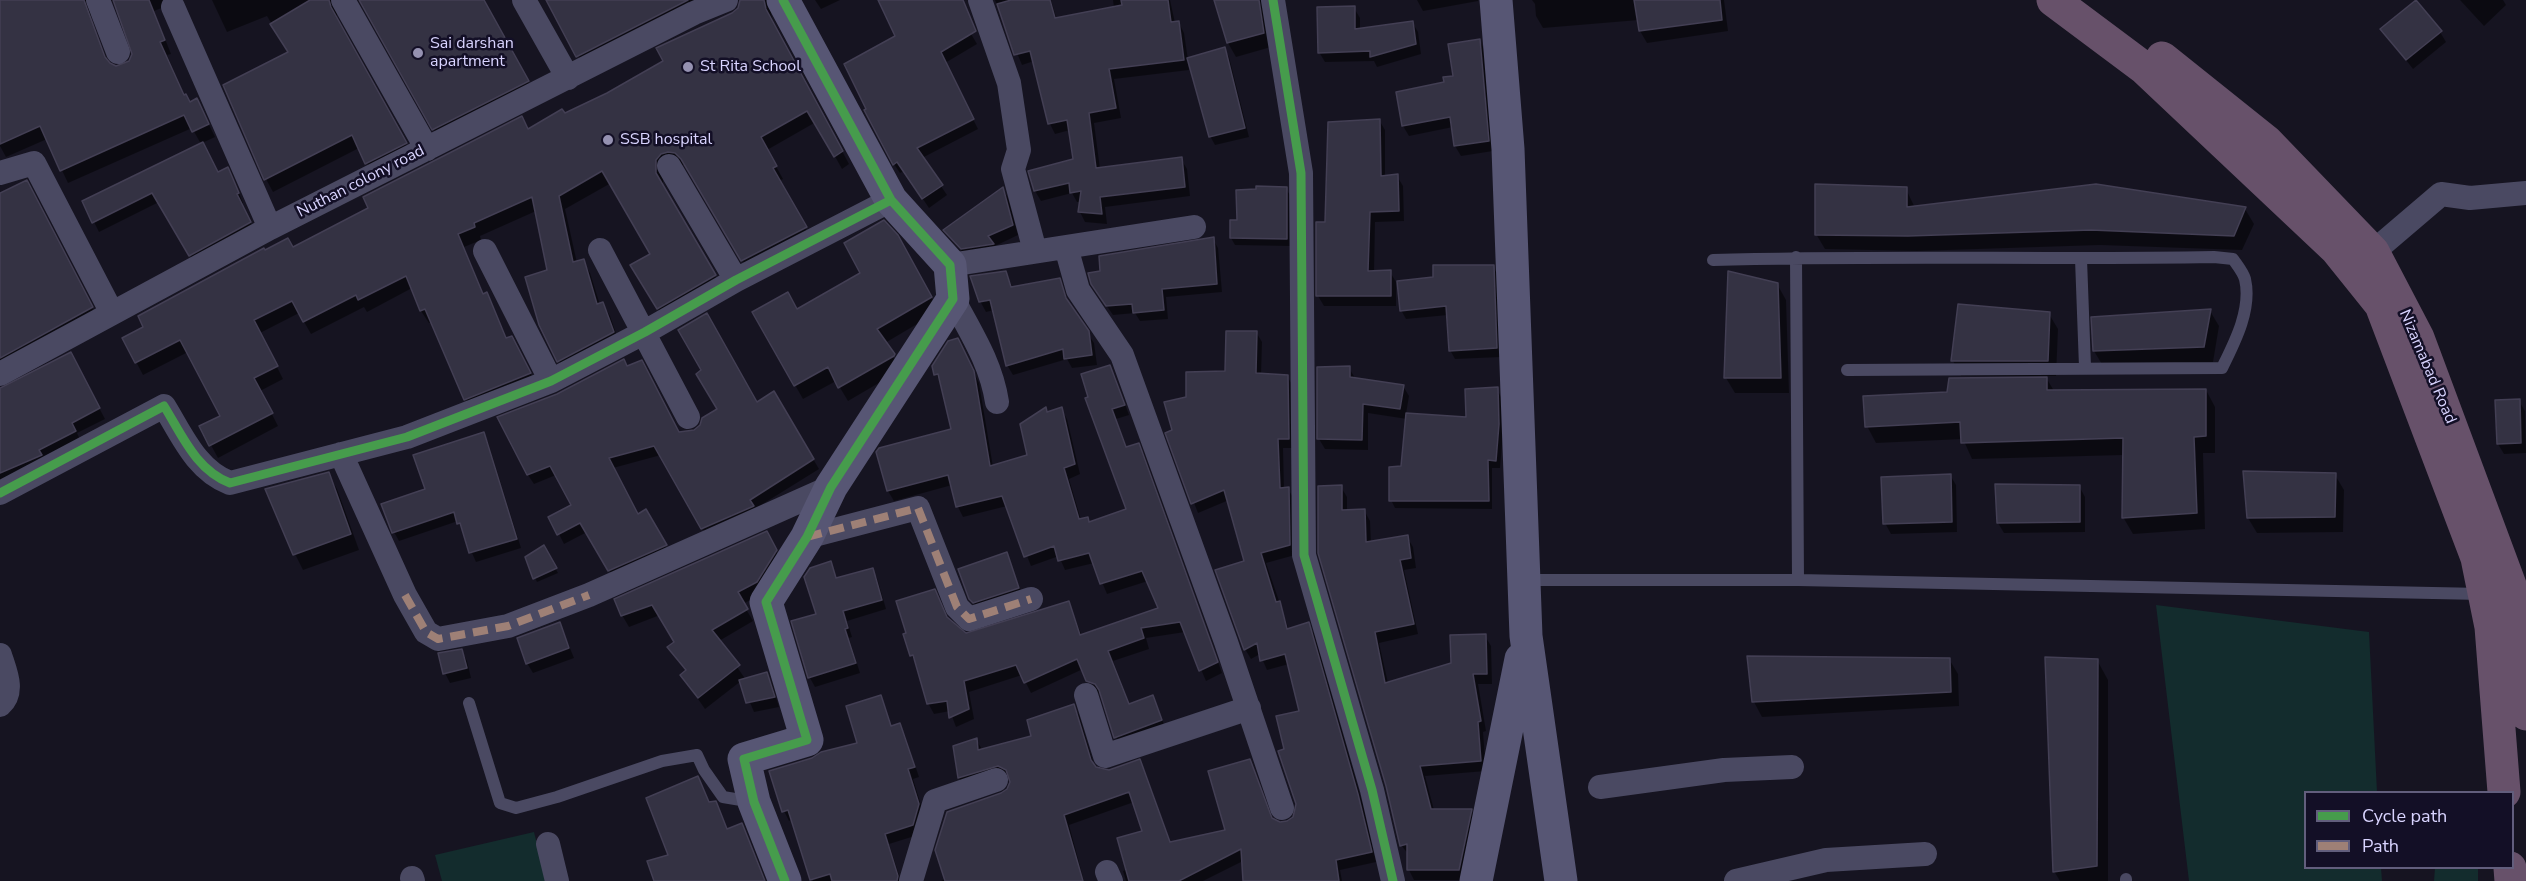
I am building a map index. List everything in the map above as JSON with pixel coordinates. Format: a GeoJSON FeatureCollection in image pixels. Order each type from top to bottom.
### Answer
{"type":"FeatureCollection","features":[{"type":"Feature","properties":{"kind":"highway"},"geometry":{"type":"LineString","coordinates":[[2053,0],[2144,68],[2336,249],[2381,305],[2477,558],[2507,595],[2491,627],[2504,791]]}},
{"type":"Feature","properties":{"kind":"highway","name":"Nizamabad Road"},"geometry":{"type":"LineString","coordinates":[[2090,0],[2267,142],[2373,252],[2418,338],[2507,595],[2526,714]]}},
{"type":"Feature","properties":{"kind":"street"},"geometry":{"type":"LineString","coordinates":[[98,0],[118,52]]}},
{"type":"Feature","properties":{"kind":"street"},"geometry":{"type":"LineString","coordinates":[[343,0],[427,149]]}},
{"type":"Feature","properties":{"kind":"street"},"geometry":{"type":"LineString","coordinates":[[524,0],[568,78]]}},
{"type":"Feature","properties":{"kind":"street","name":"Nuthan colony road"},"geometry":{"type":"LineString","coordinates":[[0,374],[270,228],[568,78],[691,6],[726,0]]}},
{"type":"Feature","properties":{"kind":"street"},"geometry":{"type":"LineString","coordinates":[[783,0],[891,200],[950,265],[953,299],[984,355],[993,378],[997,402]]}},
{"type":"Feature","properties":{"kind":"street"},"geometry":{"type":"LineString","coordinates":[[980,0],[1009,83],[1019,150],[1012,169],[1035,251]]}},
{"type":"Feature","properties":{"kind":"street"},"geometry":{"type":"LineString","coordinates":[[1274,0],[1301,173],[1304,555],[1372,790],[1393,881]]}},
{"type":"Feature","properties":{"kind":"street"},"geometry":{"type":"LineString","coordinates":[[1496,0],[1508,149],[1526,636],[1561,881]]}},
{"type":"Feature","properties":{"kind":"street"},"geometry":{"type":"LineString","coordinates":[[173,7],[270,228]]}},
{"type":"Feature","properties":{"kind":"street"},"geometry":{"type":"LineString","coordinates":[[0,173],[34,163],[112,313]]}},
{"type":"Feature","properties":{"kind":"street"},"geometry":{"type":"LineString","coordinates":[[669,166],[736,280]]}},
{"type":"Feature","properties":{"kind":"street"},"geometry":{"type":"LineString","coordinates":[[2373,252],[2441,194],[2470,198],[2526,193]]}},
{"type":"Feature","properties":{"kind":"street"},"geometry":{"type":"LineString","coordinates":[[0,492],[164,406],[201,466],[214,477],[230,483],[407,437],[551,381],[645,332],[736,280],[891,200]]}},
{"type":"Feature","properties":{"kind":"street"},"geometry":{"type":"LineString","coordinates":[[950,265],[1194,227]]}},
{"type":"Feature","properties":{"kind":"street"},"geometry":{"type":"LineString","coordinates":[[1066,247],[1078,290],[1122,355],[1249,708],[1282,808]]}},
{"type":"Feature","properties":{"kind":"street"},"geometry":{"type":"LineString","coordinates":[[600,250],[688,417]]}},
{"type":"Feature","properties":{"kind":"street"},"geometry":{"type":"LineString","coordinates":[[485,251],[551,381]]}},
{"type":"Feature","properties":{"kind":"street"},"geometry":{"type":"LineString","coordinates":[[785,881],[754,802],[744,759],[807,740],[766,602],[807,537],[831,487],[953,299]]}},
{"type":"Feature","properties":{"kind":"street"},"geometry":{"type":"LineString","coordinates":[[341,454],[405,595],[426,632],[438,639],[508,626],[589,595],[831,487]]}},
{"type":"Feature","properties":{"kind":"street"},"geometry":{"type":"LineString","coordinates":[[807,537],[918,508],[957,607],[969,619],[1031,599]]}},
{"type":"Feature","properties":{"kind":"street"},"geometry":{"type":"LineString","coordinates":[[1476,881],[1526,636]]}},
{"type":"Feature","properties":{"kind":"street"},"geometry":{"type":"LineString","coordinates":[[0,655],[9,688],[4,702],[0,705]]}},
{"type":"Feature","properties":{"kind":"street"},"geometry":{"type":"LineString","coordinates":[[1086,695],[1105,756],[1249,708]]}},
{"type":"Feature","properties":{"kind":"street"},"geometry":{"type":"LineString","coordinates":[[1600,787],[1724,770],[1792,766]]}},
{"type":"Feature","properties":{"kind":"street"},"geometry":{"type":"LineString","coordinates":[[911,881],[935,801],[996,780]]}},
{"type":"Feature","properties":{"kind":"street"},"geometry":{"type":"LineString","coordinates":[[548,844],[557,881]]}},
{"type":"Feature","properties":{"kind":"street"},"geometry":{"type":"LineString","coordinates":[[1736,881],[1826,860],[1924,854]]}},
{"type":"Feature","properties":{"kind":"lane"},"geometry":{"type":"LineString","coordinates":[[1796,257],[1798,580]]}},
{"type":"Feature","properties":{"kind":"lane"},"geometry":{"type":"LineString","coordinates":[[1713,260],[1796,257],[2233,259],[2245,276],[2247,297],[2236,339],[2222,368],[1847,370]]}},
{"type":"Feature","properties":{"kind":"lane"},"geometry":{"type":"LineString","coordinates":[[2081,259],[2085,367]]}},
{"type":"Feature","properties":{"kind":"lane"},"geometry":{"type":"LineString","coordinates":[[1523,580],[1798,580],[2507,595]]}},
{"type":"Feature","properties":{"kind":"lane"},"geometry":{"type":"LineString","coordinates":[[469,703],[500,803],[516,808],[557,797],[662,761],[697,755],[723,797],[754,802]]}},
{"type":"Feature","properties":{"kind":"green space"},"geometry":{"type":"Polygon","coordinates":[[[2156,605],[2369,632],[2377,791],[2304,791],[2304,869],[2381,869],[2382,881],[2189,881],[2156,605]]]}},
{"type":"Feature","properties":{"kind":"green space"},"geometry":{"type":"Polygon","coordinates":[[[534,832],[546,881],[442,881],[435,855],[534,832]]]}},
{"type":"Feature","properties":{"kind":"green space"},"geometry":{"type":"Polygon","coordinates":[[[2435,869],[2478,869],[2478,881],[2434,881],[2435,869]]]}},
{"type":"Feature","properties":{"kind":"building"},"geometry":{"type":"Polygon","coordinates":[[[0,0],[84,0],[105,57],[116,66],[129,61],[132,54],[113,0],[149,0],[165,40],[160,42],[184,95],[186,94],[190,102],[197,98],[209,124],[192,132],[184,115],[60,171],[40,126],[0,144],[0,0]]]}},
{"type":"Feature","properties":{"kind":"building"},"geometry":{"type":"Polygon","coordinates":[[[310,0],[329,0],[407,143],[365,164],[352,135],[264,180],[223,85],[288,52],[270,24],[310,0]]]}},
{"type":"Feature","properties":{"kind":"building","name":"Sai darshan apartment"},"geometry":{"type":"Polygon","coordinates":[[[359,0],[484,0],[529,81],[432,130],[359,0]]]}},
{"type":"Feature","properties":{"kind":"building"},"geometry":{"type":"Polygon","coordinates":[[[546,0],[688,0],[576,57],[546,0]]]}},
{"type":"Feature","properties":{"kind":"building"},"geometry":{"type":"Polygon","coordinates":[[[740,0],[764,0],[766,9],[843,151],[834,157],[807,111],[761,137],[777,166],[773,168],[807,227],[741,261],[681,159],[675,153],[661,154],[656,160],[656,173],[716,275],[657,309],[630,265],[650,254],[602,171],[559,196],[573,262],[584,259],[597,304],[603,302],[614,332],[557,362],[539,325],[525,277],[547,270],[532,197],[474,223],[475,227],[458,234],[483,294],[487,292],[506,338],[512,336],[531,373],[464,400],[425,309],[420,311],[406,276],[358,300],[356,295],[303,322],[292,301],[254,320],[278,366],[254,378],[273,413],[209,446],[199,426],[220,416],[180,340],[135,363],[122,338],[143,327],[138,316],[264,248],[265,250],[288,238],[293,247],[368,208],[363,197],[522,116],[528,129],[562,109],[565,113],[607,93],[663,61],[656,48],[732,13],[738,8],[740,0]]]}},
{"type":"Feature","properties":{"kind":"building"},"geometry":{"type":"Polygon","coordinates":[[[878,0],[963,0],[976,31],[941,52],[974,119],[917,148],[943,185],[922,199],[897,162],[893,165],[864,110],[866,109],[844,64],[895,36],[878,0]]]}},
{"type":"Feature","properties":{"kind":"building"},"geometry":{"type":"Polygon","coordinates":[[[1011,0],[1050,0],[1055,18],[1122,5],[1121,0],[1168,0],[1171,22],[1179,21],[1184,60],[1109,69],[1116,108],[1089,113],[1096,168],[1182,157],[1185,187],[1100,197],[1102,214],[1078,212],[1081,191],[1070,193],[1069,183],[1034,191],[1028,171],[1073,159],[1067,120],[1048,124],[1030,51],[1014,55],[997,4],[1011,0]]]}},
{"type":"Feature","properties":{"kind":"building"},"geometry":{"type":"Polygon","coordinates":[[[1214,0],[1259,0],[1264,33],[1227,43],[1214,0]]]}},
{"type":"Feature","properties":{"kind":"building"},"geometry":{"type":"Polygon","coordinates":[[[1634,0],[1720,0],[1722,20],[1639,31],[1634,0]]]}},
{"type":"Feature","properties":{"kind":"building"},"geometry":{"type":"Polygon","coordinates":[[[2416,0],[2442,31],[2406,60],[2380,29],[2416,0]]]}},
{"type":"Feature","properties":{"kind":"building"},"geometry":{"type":"Polygon","coordinates":[[[1355,6],[1355,29],[1413,21],[1416,44],[1370,57],[1370,51],[1318,53],[1317,7],[1355,6]]]}},
{"type":"Feature","properties":{"kind":"building"},"geometry":{"type":"Polygon","coordinates":[[[1480,39],[1489,141],[1454,146],[1450,117],[1402,126],[1396,92],[1444,82],[1443,77],[1453,76],[1448,44],[1480,39]]]}},
{"type":"Feature","properties":{"kind":"building"},"geometry":{"type":"Polygon","coordinates":[[[1225,47],[1245,128],[1209,137],[1187,58],[1225,47]]]}},
{"type":"Feature","properties":{"kind":"building"},"geometry":{"type":"Polygon","coordinates":[[[1380,119],[1381,176],[1398,174],[1399,211],[1370,212],[1368,271],[1391,270],[1391,296],[1316,296],[1316,222],[1325,222],[1328,122],[1380,119]]]}},
{"type":"Feature","properties":{"kind":"building"},"geometry":{"type":"Polygon","coordinates":[[[203,142],[218,172],[228,167],[239,193],[237,194],[251,222],[189,256],[152,193],[92,223],[82,201],[203,142]]]}},
{"type":"Feature","properties":{"kind":"building"},"geometry":{"type":"Polygon","coordinates":[[[27,180],[93,307],[0,358],[0,193],[27,180]]]}},
{"type":"Feature","properties":{"kind":"building"},"geometry":{"type":"Polygon","coordinates":[[[1815,184],[1907,187],[1907,207],[2096,184],[2246,207],[2234,236],[2091,230],[1908,236],[1815,235],[1815,184]]]}},
{"type":"Feature","properties":{"kind":"building"},"geometry":{"type":"Polygon","coordinates":[[[1256,186],[1287,187],[1287,239],[1230,238],[1230,220],[1237,220],[1236,190],[1256,189],[1256,186]]]}},
{"type":"Feature","properties":{"kind":"building"},"geometry":{"type":"Polygon","coordinates":[[[1003,187],[1013,225],[988,236],[994,244],[961,249],[943,230],[1003,187]]]}},
{"type":"Feature","properties":{"kind":"building"},"geometry":{"type":"Polygon","coordinates":[[[884,220],[898,235],[932,297],[877,329],[895,354],[894,356],[838,388],[828,367],[794,386],[752,312],[788,292],[797,309],[860,273],[844,243],[884,220]]]}},
{"type":"Feature","properties":{"kind":"building"},"geometry":{"type":"Polygon","coordinates":[[[1214,237],[1217,284],[1162,289],[1164,310],[1133,313],[1132,304],[1106,306],[1091,284],[1088,273],[1100,271],[1099,256],[1214,237]]]}},
{"type":"Feature","properties":{"kind":"building"},"geometry":{"type":"Polygon","coordinates":[[[1433,265],[1494,265],[1497,348],[1449,351],[1446,306],[1400,311],[1397,281],[1433,277],[1433,265]]]}},
{"type":"Feature","properties":{"kind":"building"},"geometry":{"type":"Polygon","coordinates":[[[1006,271],[1011,287],[1060,278],[1066,298],[1089,331],[1092,355],[1064,359],[1063,349],[1006,366],[990,300],[979,302],[970,276],[1006,271]]]}},
{"type":"Feature","properties":{"kind":"building"},"geometry":{"type":"Polygon","coordinates":[[[1728,271],[1778,283],[1781,378],[1724,378],[1728,271]]]}},
{"type":"Feature","properties":{"kind":"building"},"geometry":{"type":"Polygon","coordinates":[[[1958,304],[2050,312],[2048,361],[1951,361],[1958,304]]]}},
{"type":"Feature","properties":{"kind":"building"},"geometry":{"type":"Polygon","coordinates":[[[2211,309],[2204,347],[2093,351],[2091,317],[2211,309]]]}},
{"type":"Feature","properties":{"kind":"building"},"geometry":{"type":"Polygon","coordinates":[[[707,313],[757,402],[774,391],[814,459],[750,500],[754,506],[701,529],[654,446],[609,458],[638,514],[646,509],[667,545],[608,571],[580,523],[557,535],[548,517],[571,505],[550,466],[527,475],[497,417],[557,394],[624,359],[627,366],[642,360],[679,432],[694,430],[700,425],[702,418],[717,409],[696,374],[701,370],[678,330],[707,313]]]}},
{"type":"Feature","properties":{"kind":"building"},"geometry":{"type":"Polygon","coordinates":[[[1226,331],[1257,331],[1256,373],[1288,375],[1289,439],[1278,439],[1280,488],[1289,487],[1290,545],[1261,553],[1276,602],[1280,601],[1287,629],[1309,622],[1358,794],[1372,852],[1336,860],[1339,881],[1243,881],[1241,849],[1179,881],[1129,881],[1117,838],[1142,831],[1129,792],[1064,815],[1083,881],[945,881],[935,850],[947,812],[1001,793],[1007,789],[1010,782],[1006,770],[998,766],[958,778],[953,746],[977,738],[978,750],[1031,736],[1027,720],[1074,704],[1091,760],[1096,767],[1109,770],[1140,759],[1170,842],[1225,830],[1208,771],[1250,759],[1272,818],[1280,822],[1293,817],[1296,804],[1278,751],[1284,749],[1276,716],[1299,711],[1285,654],[1260,661],[1257,643],[1244,650],[1215,570],[1244,561],[1224,490],[1191,504],[1165,433],[1172,430],[1164,402],[1186,397],[1186,372],[1225,371],[1226,331]]]}},
{"type":"Feature","properties":{"kind":"building"},"geometry":{"type":"Polygon","coordinates":[[[958,338],[974,371],[990,466],[1027,455],[1020,424],[1046,407],[1047,412],[1062,407],[1075,464],[1064,468],[1079,519],[1088,517],[1089,522],[1126,509],[1085,398],[1088,397],[1081,374],[1110,365],[1125,405],[1112,409],[1126,447],[1139,443],[1218,662],[1199,671],[1180,622],[1141,628],[1144,638],[1108,651],[1129,704],[1153,695],[1162,720],[1114,738],[1099,690],[1095,684],[1086,681],[1077,659],[1024,683],[1016,665],[964,681],[969,709],[949,718],[947,701],[927,704],[913,655],[910,656],[903,634],[906,633],[896,601],[935,589],[947,617],[966,633],[1069,601],[1080,635],[1158,608],[1142,571],[1100,584],[1089,553],[1058,561],[1054,546],[1024,557],[1002,496],[956,507],[948,475],[887,491],[876,452],[879,448],[951,429],[938,374],[934,375],[932,366],[948,341],[958,338]]]}},
{"type":"Feature","properties":{"kind":"building"},"geometry":{"type":"Polygon","coordinates":[[[71,352],[100,408],[72,423],[76,431],[39,450],[42,455],[0,473],[0,388],[71,352]]]}},
{"type":"Feature","properties":{"kind":"building"},"geometry":{"type":"Polygon","coordinates":[[[1350,366],[1350,377],[1404,385],[1400,409],[1363,404],[1362,440],[1317,439],[1317,367],[1350,366]]]}},
{"type":"Feature","properties":{"kind":"building"},"geometry":{"type":"Polygon","coordinates":[[[2047,377],[2047,390],[2206,389],[2206,436],[2194,437],[2197,513],[2122,518],[2123,438],[1961,443],[1960,422],[1865,427],[1863,396],[1947,392],[1949,378],[2047,377]]]}},
{"type":"Feature","properties":{"kind":"building"},"geometry":{"type":"Polygon","coordinates":[[[1498,387],[1499,424],[1496,461],[1488,460],[1489,501],[1389,501],[1389,467],[1401,466],[1406,413],[1466,417],[1465,389],[1498,387]]]}},
{"type":"Feature","properties":{"kind":"building"},"geometry":{"type":"Polygon","coordinates":[[[2520,399],[2521,443],[2497,444],[2495,400],[2520,399]]]}},
{"type":"Feature","properties":{"kind":"building"},"geometry":{"type":"Polygon","coordinates":[[[484,432],[517,539],[469,553],[460,523],[457,524],[454,512],[392,533],[381,504],[425,489],[413,455],[484,432]]]}},
{"type":"Feature","properties":{"kind":"building"},"geometry":{"type":"Polygon","coordinates":[[[2243,471],[2336,473],[2335,517],[2247,518],[2243,471]]]}},
{"type":"Feature","properties":{"kind":"building"},"geometry":{"type":"Polygon","coordinates":[[[329,472],[351,534],[293,555],[265,489],[329,472]]]}},
{"type":"Feature","properties":{"kind":"building"},"geometry":{"type":"Polygon","coordinates":[[[1951,474],[1952,522],[1883,524],[1881,477],[1951,474]]]}},
{"type":"Feature","properties":{"kind":"building"},"geometry":{"type":"Polygon","coordinates":[[[1995,484],[2080,485],[2080,522],[1997,523],[1995,484]]]}},
{"type":"Feature","properties":{"kind":"building"},"geometry":{"type":"Polygon","coordinates":[[[1342,485],[1342,510],[1365,509],[1366,542],[1408,535],[1411,558],[1400,560],[1414,624],[1375,632],[1385,683],[1451,663],[1450,635],[1486,634],[1487,674],[1473,674],[1481,721],[1478,722],[1481,761],[1420,766],[1431,809],[1472,809],[1459,870],[1407,870],[1407,844],[1400,846],[1386,786],[1318,553],[1318,486],[1342,485]]]}},
{"type":"Feature","properties":{"kind":"building"},"geometry":{"type":"Polygon","coordinates":[[[767,531],[777,550],[757,582],[738,592],[748,609],[712,630],[740,665],[698,698],[680,675],[686,670],[667,647],[674,642],[652,605],[621,616],[614,599],[767,531]]]}},
{"type":"Feature","properties":{"kind":"building"},"geometry":{"type":"Polygon","coordinates":[[[544,545],[557,568],[533,579],[525,557],[544,545]]]}},
{"type":"Feature","properties":{"kind":"building"},"geometry":{"type":"Polygon","coordinates":[[[1007,552],[1019,588],[973,603],[969,599],[958,569],[1007,552]]]}},
{"type":"Feature","properties":{"kind":"building"},"geometry":{"type":"Polygon","coordinates":[[[831,561],[836,578],[873,568],[882,600],[843,611],[848,628],[845,629],[856,663],[808,678],[791,621],[816,614],[804,577],[810,568],[831,561]]]}},
{"type":"Feature","properties":{"kind":"building"},"geometry":{"type":"Polygon","coordinates":[[[560,622],[569,648],[526,664],[517,638],[560,622]]]}},
{"type":"Feature","properties":{"kind":"building"},"geometry":{"type":"Polygon","coordinates":[[[462,649],[467,668],[443,674],[438,653],[462,649]]]}},
{"type":"Feature","properties":{"kind":"building"},"geometry":{"type":"Polygon","coordinates":[[[1747,656],[1950,658],[1951,692],[1752,702],[1747,656]]]}},
{"type":"Feature","properties":{"kind":"building"},"geometry":{"type":"Polygon","coordinates":[[[2045,657],[2098,659],[2097,866],[2053,872],[2045,657]]]}},
{"type":"Feature","properties":{"kind":"building"},"geometry":{"type":"Polygon","coordinates":[[[767,672],[775,697],[746,703],[739,680],[767,672]]]}},
{"type":"Feature","properties":{"kind":"building"},"geometry":{"type":"Polygon","coordinates":[[[881,695],[891,726],[900,723],[915,767],[908,769],[919,804],[913,825],[885,834],[898,876],[897,881],[832,881],[830,874],[810,880],[788,810],[782,812],[769,771],[812,758],[821,752],[857,743],[846,706],[881,695]]]}},
{"type":"Feature","properties":{"kind":"building"},"geometry":{"type":"Polygon","coordinates":[[[698,776],[709,802],[716,801],[727,829],[742,823],[765,881],[654,881],[647,861],[668,855],[646,798],[698,776]]]}},
{"type":"Feature","properties":{"kind":"marked path"},"geometry":{"type":"LineString","coordinates":[[807,537],[918,508],[957,607],[969,619],[1031,599]]}},
{"type":"Feature","properties":{"kind":"marked path"},"geometry":{"type":"LineString","coordinates":[[405,595],[426,632],[438,639],[508,626],[589,595]]}},
{"type":"Feature","properties":{"kind":"cycle path"},"geometry":{"type":"LineString","coordinates":[[783,0],[891,200],[950,265],[953,299],[831,487],[807,537],[766,602],[807,740],[744,759],[754,802],[785,881]]}},
{"type":"Feature","properties":{"kind":"cycle path"},"geometry":{"type":"LineString","coordinates":[[1273,0],[1301,173],[1304,555],[1372,790],[1393,881]]}},
{"type":"Feature","properties":{"kind":"cycle path"},"geometry":{"type":"LineString","coordinates":[[0,493],[164,406],[199,461],[208,470],[230,483],[407,437],[551,381],[645,332],[736,280],[891,200]]}},
{"type":"Feature","properties":{"kind":"place","name":"Sai darshan apartment"},"geometry":{"type":"Point","coordinates":[418,53]}},
{"type":"Feature","properties":{"kind":"place","name":"St Rita School"},"geometry":{"type":"Point","coordinates":[688,67]}},
{"type":"Feature","properties":{"kind":"place","name":"SSB hospital"},"geometry":{"type":"Point","coordinates":[608,140]}}]}
